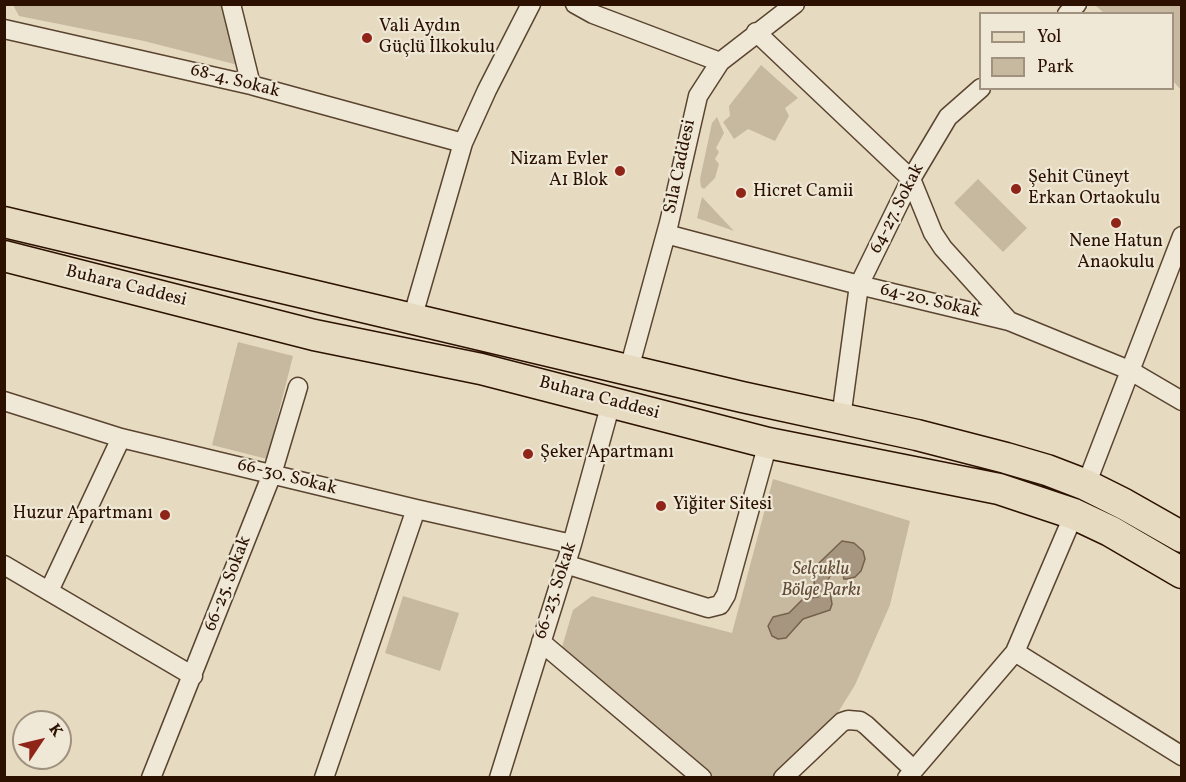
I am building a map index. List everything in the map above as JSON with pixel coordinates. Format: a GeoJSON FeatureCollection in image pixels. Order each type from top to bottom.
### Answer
{"type":"FeatureCollection","features":[{"type":"Feature","properties":{"kind":"main road","name":"Buhara Caddesi"},"geometry":{"type":"LineString","coordinates":[[4,222],[742,397],[917,435],[1006,458],[1086,485],[1182,537]]}},
{"type":"Feature","properties":{"kind":"main road","name":"Buhara Caddesi"},"geometry":{"type":"LineString","coordinates":[[4,256],[314,336],[481,369],[768,443],[999,489],[1074,514],[1110,531],[1182,573]]}},
{"type":"Feature","properties":{"kind":"street"},"geometry":{"type":"LineString","coordinates":[[231,4],[251,85]]}},
{"type":"Feature","properties":{"kind":"street"},"geometry":{"type":"LineString","coordinates":[[412,319],[463,143],[531,4]]}},
{"type":"Feature","properties":{"kind":"street"},"geometry":{"type":"LineString","coordinates":[[575,4],[593,14],[720,62]]}},
{"type":"Feature","properties":{"kind":"street","name":"Sıla Caddesi"},"geometry":{"type":"LineString","coordinates":[[629,369],[666,234],[698,96],[720,62],[795,4]]}},
{"type":"Feature","properties":{"kind":"street","name":"68-4. Sokak"},"geometry":{"type":"LineString","coordinates":[[4,28],[251,85],[463,143]]}},
{"type":"Feature","properties":{"kind":"street"},"geometry":{"type":"LineString","coordinates":[[756,33],[911,178],[933,233],[943,248],[1009,321]]}},
{"type":"Feature","properties":{"kind":"street","name":"64-27. Sokak"},"geometry":{"type":"LineString","coordinates":[[841,418],[860,285],[911,178],[948,117],[979,90]]}},
{"type":"Feature","properties":{"kind":"street","name":"64-20. Sokak"},"geometry":{"type":"LineString","coordinates":[[666,234],[1009,321],[1129,370],[1182,401]]}},
{"type":"Feature","properties":{"kind":"street"},"geometry":{"type":"LineString","coordinates":[[1086,485],[1182,236]]}},
{"type":"Feature","properties":{"kind":"street","name":"66-25. Sokak"},"geometry":{"type":"LineString","coordinates":[[151,777],[272,474],[298,387]]}},
{"type":"Feature","properties":{"kind":"street","name":"66-30. Sokak"},"geometry":{"type":"LineString","coordinates":[[4,402],[121,438],[572,544]]}},
{"type":"Feature","properties":{"kind":"street","name":"66-23. Sokak"},"geometry":{"type":"LineString","coordinates":[[499,777],[572,544],[611,403]]}},
{"type":"Feature","properties":{"kind":"street"},"geometry":{"type":"LineString","coordinates":[[49,591],[121,438]]}},
{"type":"Feature","properties":{"kind":"street"},"geometry":{"type":"LineString","coordinates":[[565,564],[708,608],[720,605],[726,595],[768,443]]}},
{"type":"Feature","properties":{"kind":"street"},"geometry":{"type":"LineString","coordinates":[[324,777],[416,509]]}},
{"type":"Feature","properties":{"kind":"street"},"geometry":{"type":"LineString","coordinates":[[783,777],[848,720],[860,721],[910,773],[1016,652],[1074,514]]}},
{"type":"Feature","properties":{"kind":"street"},"geometry":{"type":"LineString","coordinates":[[4,565],[193,676]]}},
{"type":"Feature","properties":{"kind":"street"},"geometry":{"type":"LineString","coordinates":[[541,642],[702,777]]}},
{"type":"Feature","properties":{"kind":"street"},"geometry":{"type":"LineString","coordinates":[[1016,652],[1182,756]]}},
{"type":"Feature","properties":{"kind":"green space"},"geometry":{"type":"Polygon","coordinates":[[[13,5],[222,5],[238,65],[144,41],[19,16],[13,5]]]}},
{"type":"Feature","properties":{"kind":"green space"},"geometry":{"type":"Polygon","coordinates":[[[1181,5],[1181,90],[1174,82],[1174,12],[1103,12],[1096,6],[1181,5]]]}},
{"type":"Feature","properties":{"kind":"green space"},"geometry":{"type":"Polygon","coordinates":[[[761,65],[798,98],[785,108],[789,116],[775,141],[748,129],[734,139],[723,122],[730,116],[729,106],[761,65]]]}},
{"type":"Feature","properties":{"kind":"green space"},"geometry":{"type":"Polygon","coordinates":[[[717,117],[724,133],[716,148],[719,152],[715,159],[719,164],[715,178],[704,189],[701,187],[700,179],[712,123],[717,117]]]}},
{"type":"Feature","properties":{"kind":"green space"},"geometry":{"type":"Polygon","coordinates":[[[978,179],[1027,228],[1003,252],[954,203],[978,179]]]}},
{"type":"Feature","properties":{"kind":"green space"},"geometry":{"type":"Polygon","coordinates":[[[702,197],[734,231],[697,218],[702,197]]]}},
{"type":"Feature","properties":{"kind":"green space"},"geometry":{"type":"Polygon","coordinates":[[[238,342],[293,356],[267,459],[212,445],[238,342]]]}},
{"type":"Feature","properties":{"kind":"green space","name":"Selçuklu Bölge Parkı"},"geometry":{"type":"Polygon","coordinates":[[[773,479],[910,521],[890,605],[855,685],[834,719],[776,777],[713,777],[562,647],[573,610],[592,596],[732,633],[773,479]]]}},
{"type":"Feature","properties":{"kind":"green space"},"geometry":{"type":"Polygon","coordinates":[[[403,596],[459,613],[440,671],[385,653],[403,596]]]}},
{"type":"Feature","properties":{"kind":"shaded area"},"geometry":{"type":"Polygon","coordinates":[[[842,541],[854,543],[863,551],[865,559],[861,571],[855,577],[847,579],[837,572],[831,574],[828,580],[832,604],[830,610],[803,619],[786,638],[778,639],[772,636],[768,626],[773,617],[789,613],[803,599],[818,597],[814,582],[818,564],[842,541]]]}},
{"type":"Feature","properties":{"kind":"place","name":"Vali Aydın Güçlü İlkokulu"},"geometry":{"type":"Point","coordinates":[367,38]}},
{"type":"Feature","properties":{"kind":"place","name":"Nizam Evler A1 Blok"},"geometry":{"type":"Point","coordinates":[620,171]}},
{"type":"Feature","properties":{"kind":"place","name":"Şehit Cüneyt Erkan Ortaokulu"},"geometry":{"type":"Point","coordinates":[1016,189]}},
{"type":"Feature","properties":{"kind":"place","name":"Hicret Camii"},"geometry":{"type":"Point","coordinates":[741,193]}},
{"type":"Feature","properties":{"kind":"place","name":"Nene Hatun Anaokulu"},"geometry":{"type":"Point","coordinates":[1116,223]}},
{"type":"Feature","properties":{"kind":"place","name":"Şeker Apartmanı"},"geometry":{"type":"Point","coordinates":[528,454]}},
{"type":"Feature","properties":{"kind":"place","name":"Yiğiter Sitesi"},"geometry":{"type":"Point","coordinates":[661,506]}},
{"type":"Feature","properties":{"kind":"place","name":"Huzur Apartmanı"},"geometry":{"type":"Point","coordinates":[165,515]}}]}
